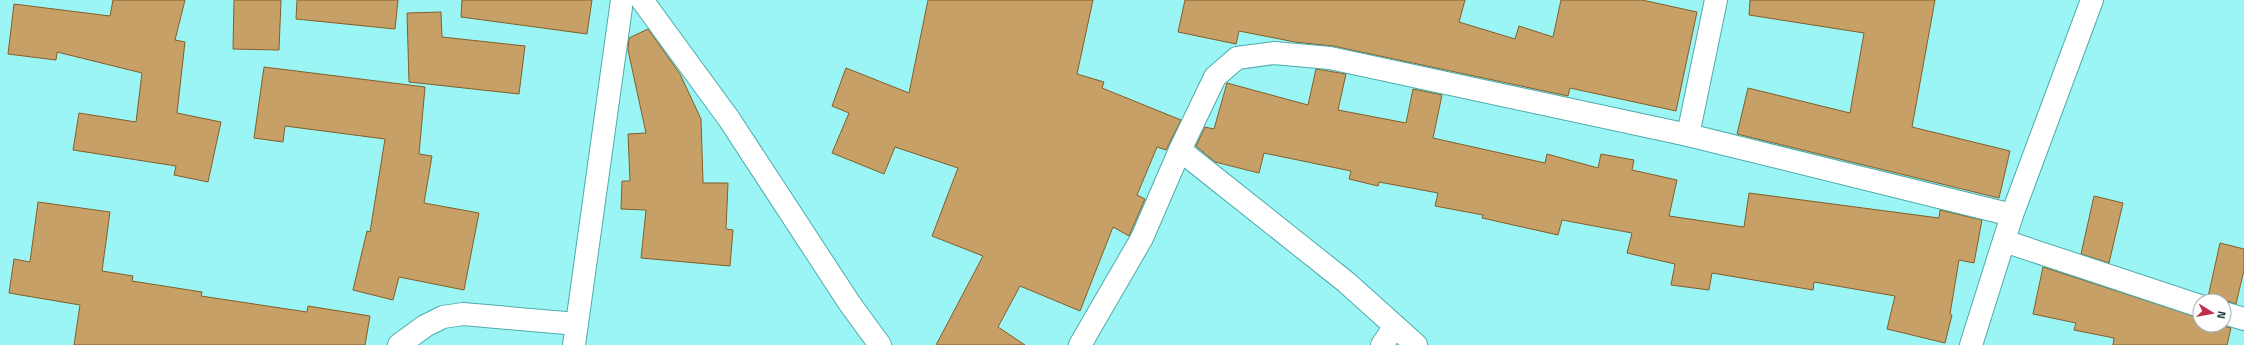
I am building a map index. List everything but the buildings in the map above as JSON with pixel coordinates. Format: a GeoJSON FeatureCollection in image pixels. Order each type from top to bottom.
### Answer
{"type":"FeatureCollection","features":[{"type":"Feature","properties":{"kind":"street"},"geometry":{"type":"LineString","coordinates":[[574,345],[622,0]]}},
{"type":"Feature","properties":{"kind":"street"},"geometry":{"type":"LineString","coordinates":[[642,0],[729,119],[850,304],[880,345]]}},
{"type":"Feature","properties":{"kind":"street"},"geometry":{"type":"LineString","coordinates":[[1688,135],[1716,0]]}},
{"type":"Feature","properties":{"kind":"street"},"geometry":{"type":"LineString","coordinates":[[1971,345],[2012,215],[2092,0]]}},
{"type":"Feature","properties":{"kind":"street"},"geometry":{"type":"LineString","coordinates":[[1080,345],[1142,238],[1180,150],[1215,77],[1237,58],[1274,53],[1330,58],[1688,135],[2012,215]]}},
{"type":"Feature","properties":{"kind":"street"},"geometry":{"type":"LineString","coordinates":[[1180,150],[1346,282],[1416,345]]}},
{"type":"Feature","properties":{"kind":"street"},"geometry":{"type":"LineString","coordinates":[[2004,241],[2192,303]]}},
{"type":"Feature","properties":{"kind":"street"},"geometry":{"type":"LineString","coordinates":[[399,345],[425,326],[443,317],[463,314],[577,324]]}},
{"type":"Feature","properties":{"kind":"street"},"geometry":{"type":"LineString","coordinates":[[2232,315],[2244,319]]}},
{"type":"Feature","properties":{"kind":"street"},"geometry":{"type":"LineString","coordinates":[[1382,345],[1395,326]]}}]}
